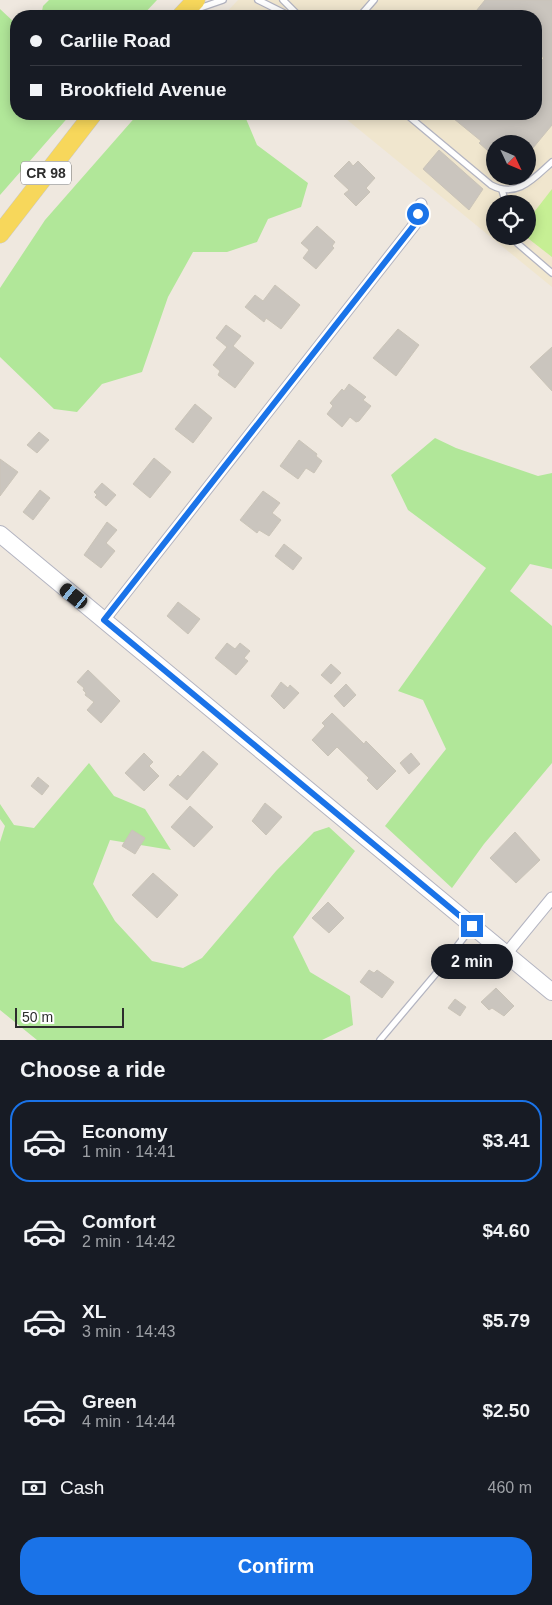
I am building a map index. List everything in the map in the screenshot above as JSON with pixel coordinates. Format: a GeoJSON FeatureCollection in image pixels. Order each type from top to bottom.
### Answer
{"type":"FeatureCollection","features":[{"type":"Feature","properties":{"kind":"main road"},"geometry":{"type":"LineString","coordinates":[[187,10],[196,0]]}},
{"type":"Feature","properties":{"kind":"main road","name":"CR 98"},"geometry":{"type":"LineString","coordinates":[[0,234],[88,120]]}},
{"type":"Feature","properties":{"kind":"main road"},"geometry":{"type":"LineString","coordinates":[[0,534],[552,992]]}},
{"type":"Feature","properties":{"kind":"street"},"geometry":{"type":"LineString","coordinates":[[104,620],[415,224],[421,204]]}},
{"type":"Feature","properties":{"kind":"street"},"geometry":{"type":"LineString","coordinates":[[506,954],[552,898]]}},
{"type":"Feature","properties":{"kind":"lane"},"geometry":{"type":"LineString","coordinates":[[196,10],[223,0]]}},
{"type":"Feature","properties":{"kind":"lane"},"geometry":{"type":"LineString","coordinates":[[258,0],[278,10]]}},
{"type":"Feature","properties":{"kind":"lane"},"geometry":{"type":"LineString","coordinates":[[283,0],[292,10]]}},
{"type":"Feature","properties":{"kind":"lane"},"geometry":{"type":"LineString","coordinates":[[365,10],[374,0]]}},
{"type":"Feature","properties":{"kind":"lane"},"geometry":{"type":"LineString","coordinates":[[413,120],[491,185],[502,190],[522,187],[552,162]]}},
{"type":"Feature","properties":{"kind":"lane"},"geometry":{"type":"LineString","coordinates":[[502,190],[503,195]]}},
{"type":"Feature","properties":{"kind":"lane"},"geometry":{"type":"LineString","coordinates":[[519,245],[552,273]]}},
{"type":"Feature","properties":{"kind":"lane"},"geometry":{"type":"LineString","coordinates":[[380,1040],[439,970],[472,926]]}},
{"type":"Feature","properties":{"kind":"shaded area"},"geometry":{"type":"Polygon","coordinates":[[[238,0],[552,0],[552,287],[501,245],[536,245],[536,195],[486,195],[486,233],[347,120],[542,120],[542,10],[229,10],[238,0]]]}},
{"type":"Feature","properties":{"kind":"green space"},"geometry":{"type":"Polygon","coordinates":[[[49,0],[157,0],[148,10],[42,10],[43,6],[49,0]]]}},
{"type":"Feature","properties":{"kind":"green space"},"geometry":{"type":"Polygon","coordinates":[[[0,9],[10,18],[10,120],[66,120],[0,195],[0,9]]]}},
{"type":"Feature","properties":{"kind":"green space"},"geometry":{"type":"Polygon","coordinates":[[[133,120],[247,120],[257,145],[308,183],[301,207],[268,219],[257,242],[227,252],[193,252],[168,297],[142,372],[102,384],[77,412],[54,409],[0,357],[0,288],[45,220],[133,120]]]}},
{"type":"Feature","properties":{"kind":"green space"},"geometry":{"type":"Polygon","coordinates":[[[552,189],[552,257],[536,245],[536,210],[552,189]]]}},
{"type":"Feature","properties":{"kind":"green space"},"geometry":{"type":"Polygon","coordinates":[[[435,438],[456,448],[538,476],[552,473],[552,569],[530,564],[510,591],[552,626],[552,763],[484,844],[452,888],[385,826],[446,749],[423,700],[398,691],[486,568],[408,510],[391,475],[435,438]]]}},
{"type":"Feature","properties":{"kind":"green space"},"geometry":{"type":"Polygon","coordinates":[[[89,763],[114,796],[145,809],[171,850],[110,840],[93,884],[115,921],[152,961],[183,968],[202,958],[276,871],[314,832],[329,827],[355,851],[293,937],[310,972],[350,996],[353,1025],[322,1040],[37,1040],[0,1010],[0,842],[5,826],[0,819],[0,804],[14,825],[34,828],[89,763]]]}},
{"type":"Feature","properties":{"kind":"building"},"geometry":{"type":"Polygon","coordinates":[[[485,0],[552,0],[552,125],[536,144],[536,135],[486,135],[486,149],[479,143],[481,141],[455,120],[542,120],[542,60],[544,58],[542,56],[542,10],[477,10],[485,0]]]}},
{"type":"Feature","properties":{"kind":"building"},"geometry":{"type":"Polygon","coordinates":[[[439,150],[483,189],[469,210],[423,169],[439,150]]]}},
{"type":"Feature","properties":{"kind":"building"},"geometry":{"type":"Polygon","coordinates":[[[349,161],[353,166],[358,161],[375,178],[366,188],[370,192],[356,206],[344,194],[349,190],[334,176],[349,161]]]}},
{"type":"Feature","properties":{"kind":"building"},"geometry":{"type":"Polygon","coordinates":[[[317,226],[335,242],[332,246],[334,248],[316,269],[303,258],[309,250],[301,243],[317,226]]]}},
{"type":"Feature","properties":{"kind":"building"},"geometry":{"type":"Polygon","coordinates":[[[275,285],[300,305],[281,329],[266,318],[264,322],[245,307],[255,295],[263,301],[275,285]]]}},
{"type":"Feature","properties":{"kind":"building"},"geometry":{"type":"Polygon","coordinates":[[[226,325],[241,336],[233,346],[254,363],[235,388],[218,375],[220,371],[213,365],[227,347],[216,338],[226,325]]]}},
{"type":"Feature","properties":{"kind":"building"},"geometry":{"type":"Polygon","coordinates":[[[398,329],[419,345],[396,376],[373,358],[398,329]]]}},
{"type":"Feature","properties":{"kind":"building"},"geometry":{"type":"Polygon","coordinates":[[[552,347],[552,391],[530,367],[552,347]]]}},
{"type":"Feature","properties":{"kind":"building"},"geometry":{"type":"Polygon","coordinates":[[[349,384],[366,397],[363,400],[371,406],[359,421],[356,422],[350,417],[342,427],[327,414],[333,406],[330,403],[349,384]]]}},
{"type":"Feature","properties":{"kind":"building"},"geometry":{"type":"Polygon","coordinates":[[[195,404],[212,418],[193,443],[175,429],[195,404]]]}},
{"type":"Feature","properties":{"kind":"building"},"geometry":{"type":"Polygon","coordinates":[[[39,432],[49,440],[37,453],[27,445],[39,432]]]}},
{"type":"Feature","properties":{"kind":"building"},"geometry":{"type":"Polygon","coordinates":[[[299,440],[317,454],[316,456],[322,461],[314,473],[306,468],[298,479],[280,466],[299,440]]]}},
{"type":"Feature","properties":{"kind":"building"},"geometry":{"type":"Polygon","coordinates":[[[154,458],[171,472],[150,498],[133,484],[154,458]]]}},
{"type":"Feature","properties":{"kind":"building"},"geometry":{"type":"Polygon","coordinates":[[[0,459],[18,472],[0,496],[0,459]]]}},
{"type":"Feature","properties":{"kind":"building"},"geometry":{"type":"Polygon","coordinates":[[[102,483],[116,495],[106,506],[95,497],[97,495],[94,492],[102,483]]]}},
{"type":"Feature","properties":{"kind":"building"},"geometry":{"type":"Polygon","coordinates":[[[40,490],[50,498],[33,520],[23,512],[40,490]]]}},
{"type":"Feature","properties":{"kind":"building"},"geometry":{"type":"Polygon","coordinates":[[[263,491],[280,503],[272,513],[281,520],[269,536],[259,530],[257,533],[240,520],[263,491]]]}},
{"type":"Feature","properties":{"kind":"building"},"geometry":{"type":"Polygon","coordinates":[[[107,522],[117,530],[106,543],[115,551],[101,568],[84,555],[107,522]]]}},
{"type":"Feature","properties":{"kind":"building"},"geometry":{"type":"Polygon","coordinates":[[[284,544],[302,558],[293,570],[275,556],[284,544]]]}},
{"type":"Feature","properties":{"kind":"building"},"geometry":{"type":"Polygon","coordinates":[[[178,602],[200,619],[188,634],[167,616],[178,602]]]}},
{"type":"Feature","properties":{"kind":"building"},"geometry":{"type":"Polygon","coordinates":[[[227,643],[235,649],[240,643],[250,651],[244,658],[248,661],[236,675],[215,658],[227,643]]]}},
{"type":"Feature","properties":{"kind":"building"},"geometry":{"type":"Polygon","coordinates":[[[331,664],[341,673],[331,684],[321,675],[331,664]]]}},
{"type":"Feature","properties":{"kind":"building"},"geometry":{"type":"Polygon","coordinates":[[[88,670],[120,701],[101,723],[87,710],[94,702],[85,695],[84,688],[77,682],[88,670]]]}},
{"type":"Feature","properties":{"kind":"building"},"geometry":{"type":"Polygon","coordinates":[[[281,682],[288,688],[290,685],[299,693],[284,709],[271,696],[281,682]]]}},
{"type":"Feature","properties":{"kind":"building"},"geometry":{"type":"Polygon","coordinates":[[[346,684],[356,695],[344,707],[334,696],[346,684]]]}},
{"type":"Feature","properties":{"kind":"building"},"geometry":{"type":"Polygon","coordinates":[[[332,713],[364,744],[366,741],[396,771],[377,790],[367,780],[369,778],[337,747],[328,756],[312,740],[325,726],[322,723],[332,713]]]}},
{"type":"Feature","properties":{"kind":"building"},"geometry":{"type":"Polygon","coordinates":[[[203,751],[218,764],[187,800],[169,785],[178,775],[180,777],[203,751]]]}},
{"type":"Feature","properties":{"kind":"building"},"geometry":{"type":"Polygon","coordinates":[[[144,753],[153,762],[149,766],[159,776],[144,791],[125,773],[144,753]]]}},
{"type":"Feature","properties":{"kind":"building"},"geometry":{"type":"Polygon","coordinates":[[[411,753],[420,764],[409,774],[400,763],[411,753]]]}},
{"type":"Feature","properties":{"kind":"building"},"geometry":{"type":"Polygon","coordinates":[[[38,777],[49,786],[42,795],[31,786],[38,777]]]}},
{"type":"Feature","properties":{"kind":"building"},"geometry":{"type":"Polygon","coordinates":[[[265,803],[282,817],[266,835],[252,821],[265,803]]]}},
{"type":"Feature","properties":{"kind":"building"},"geometry":{"type":"Polygon","coordinates":[[[190,806],[213,827],[194,847],[171,827],[190,806]]]}},
{"type":"Feature","properties":{"kind":"building"},"geometry":{"type":"Polygon","coordinates":[[[132,830],[145,838],[135,854],[122,846],[132,830]]]}},
{"type":"Feature","properties":{"kind":"building"},"geometry":{"type":"Polygon","coordinates":[[[515,832],[540,860],[516,883],[490,858],[515,832]]]}},
{"type":"Feature","properties":{"kind":"building"},"geometry":{"type":"Polygon","coordinates":[[[153,873],[178,895],[157,918],[132,895],[153,873]]]}},
{"type":"Feature","properties":{"kind":"building"},"geometry":{"type":"Polygon","coordinates":[[[328,902],[344,918],[329,933],[312,918],[328,902]]]}},
{"type":"Feature","properties":{"kind":"building"},"geometry":{"type":"Polygon","coordinates":[[[369,970],[374,973],[377,970],[394,982],[382,998],[360,982],[369,970]]]}},
{"type":"Feature","properties":{"kind":"building"},"geometry":{"type":"Polygon","coordinates":[[[496,988],[514,1006],[504,1016],[492,1008],[489,1010],[481,1002],[496,988]]]}},
{"type":"Feature","properties":{"kind":"building"},"geometry":{"type":"Polygon","coordinates":[[[455,999],[466,1007],[460,1016],[448,1008],[455,999]]]}},
{"type":"Feature","properties":{"kind":"route"},"geometry":{"type":"LineString","coordinates":[[418,214],[415,224],[104,620],[472,926]]}}]}
